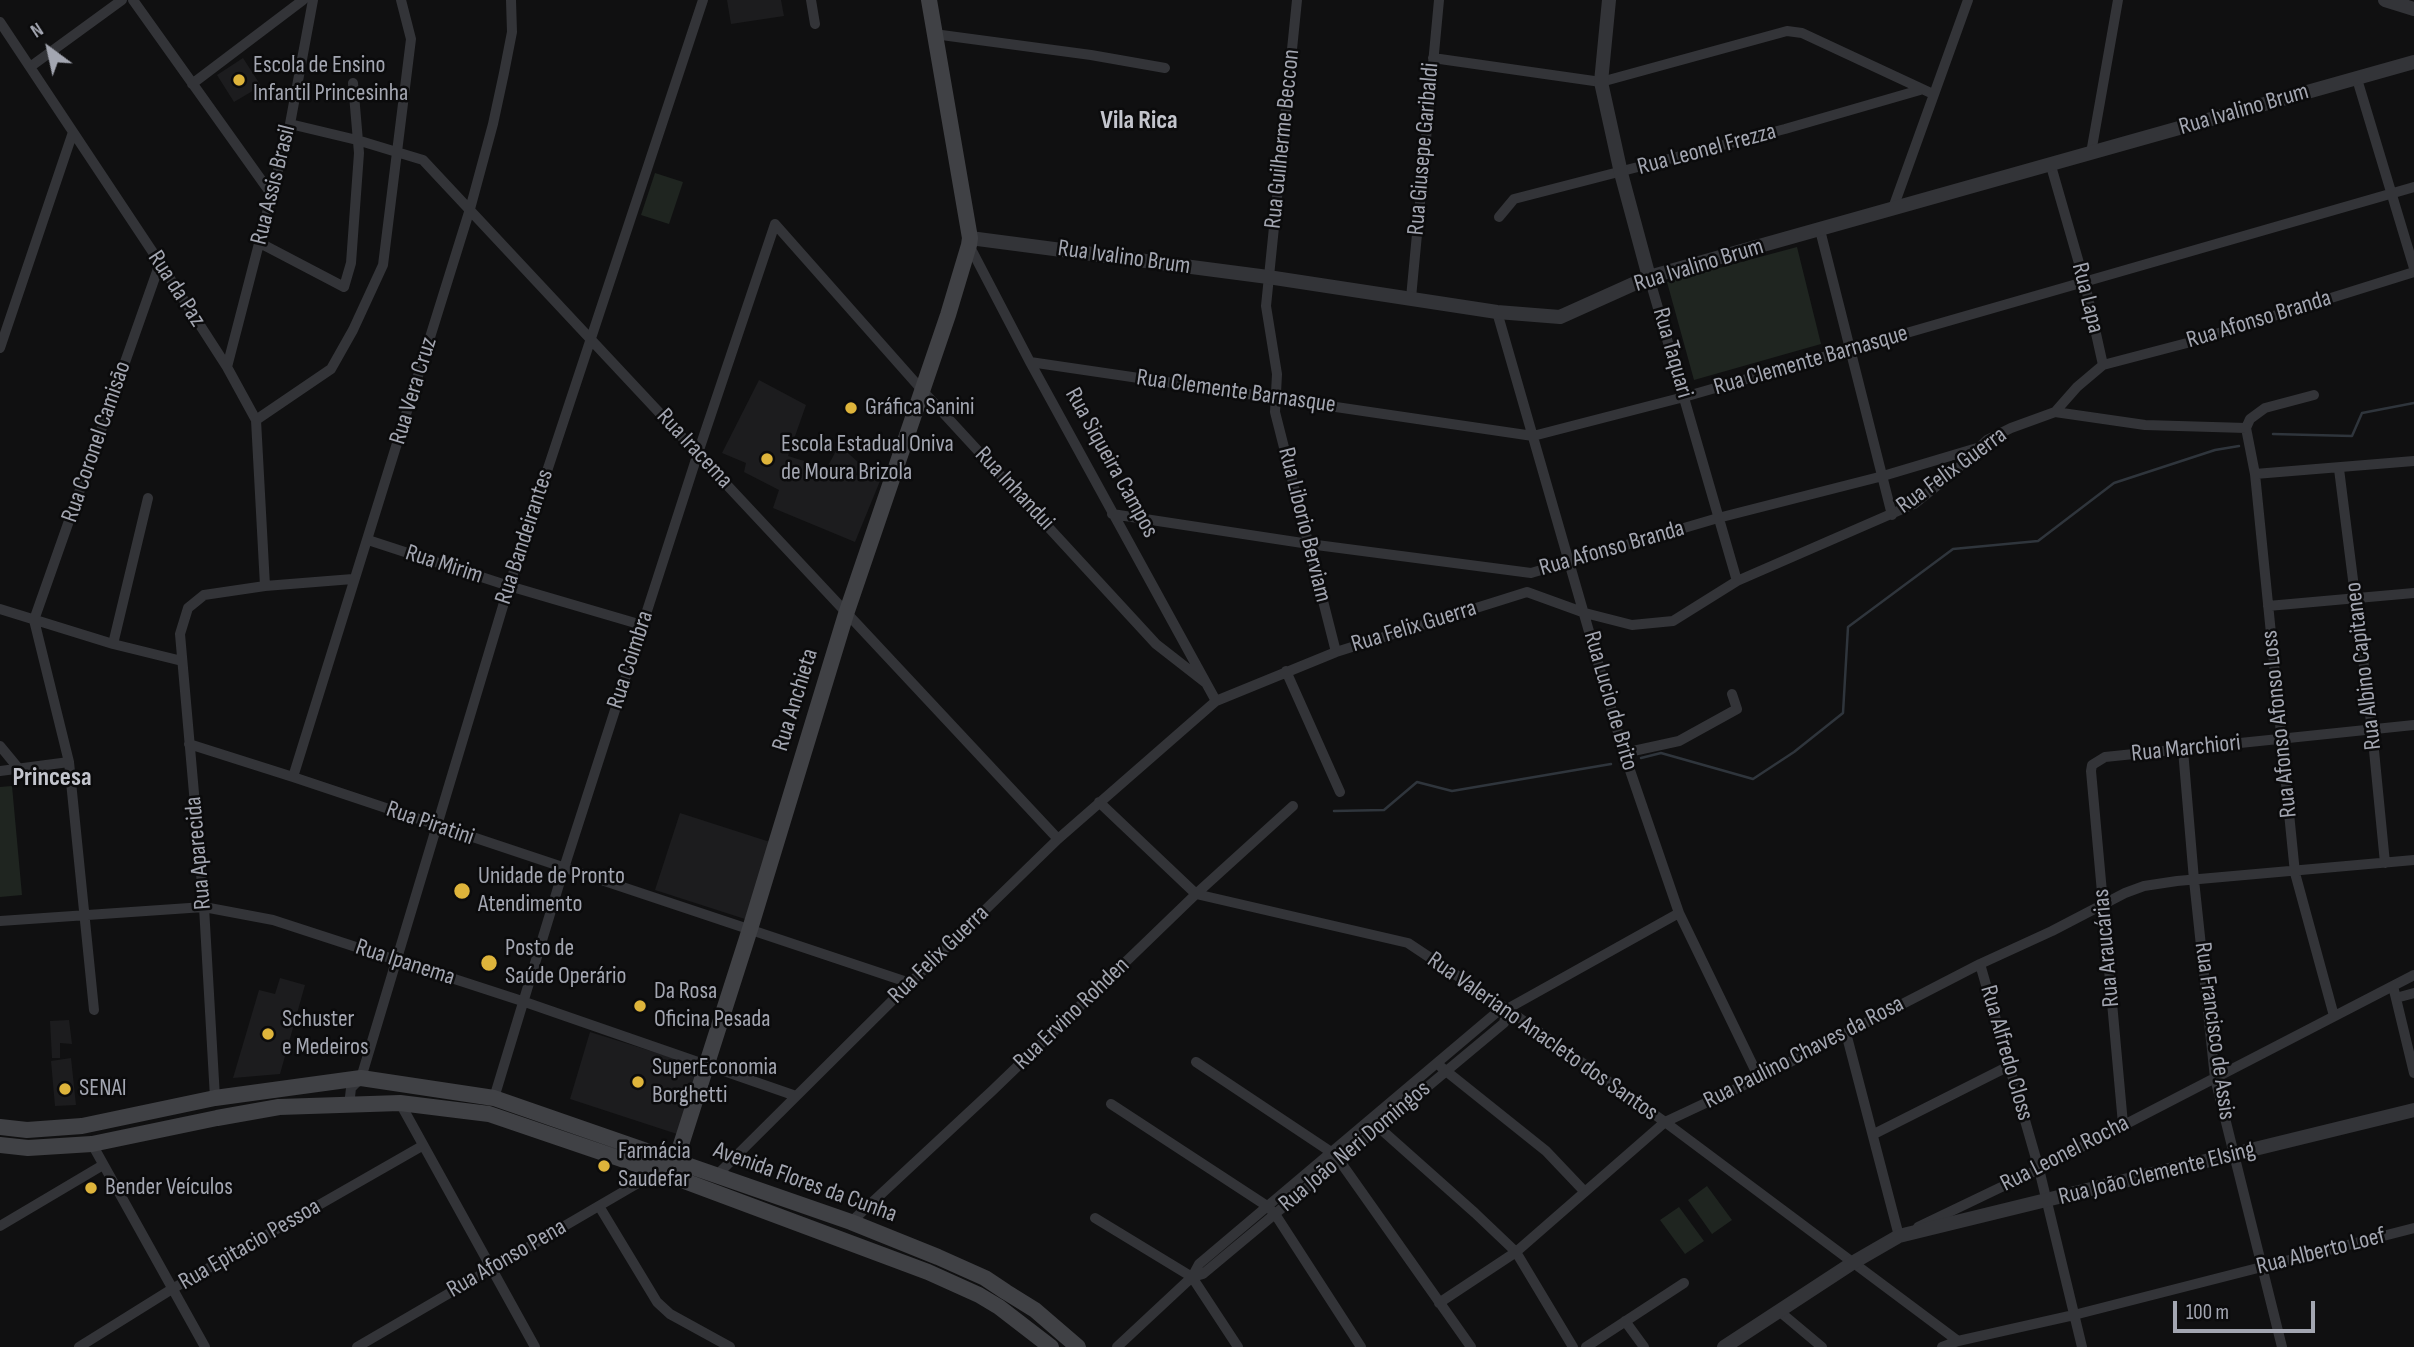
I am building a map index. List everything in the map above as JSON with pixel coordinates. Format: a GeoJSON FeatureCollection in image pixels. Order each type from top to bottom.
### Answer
{"type":"FeatureCollection","features":[{"type":"Feature","properties":{"kind":"main road","name":"Rua Siqueira Campos"},"geometry":{"type":"LineString","coordinates":[[929,0],[969,241]]}},
{"type":"Feature","properties":{"kind":"main road","name":"Rua Anchieta"},"geometry":{"type":"LineString","coordinates":[[668,1170],[750,929],[846,614],[969,241]]}},
{"type":"Feature","properties":{"kind":"main road","name":"Avenida Flores da Cunha"},"geometry":{"type":"LineString","coordinates":[[0,1127],[27,1130],[82,1126],[215,1098],[361,1078],[494,1098],[954,1283],[999,1307],[1045,1346]]}},
{"type":"Feature","properties":{"kind":"main road","name":"Avenida Flores da Cunha"},"geometry":{"type":"LineString","coordinates":[[0,1145],[28,1148],[92,1144],[279,1107],[400,1103],[489,1114],[668,1170],[717,1175],[852,1222],[985,1279],[1035,1310],[1077,1346]]}},
{"type":"Feature","properties":{"kind":"main road"},"geometry":{"type":"LineString","coordinates":[[1045,1346],[1056,1334],[1077,1346]]}},
{"type":"Feature","properties":{"kind":"street"},"geometry":{"type":"LineString","coordinates":[[30,67],[122,0]]}},
{"type":"Feature","properties":{"kind":"street"},"geometry":{"type":"LineString","coordinates":[[133,0],[272,195]]}},
{"type":"Feature","properties":{"kind":"street"},"geometry":{"type":"LineString","coordinates":[[192,84],[303,0]]}},
{"type":"Feature","properties":{"kind":"street","name":"Rua Assis Brasil"},"geometry":{"type":"LineString","coordinates":[[227,367],[290,124],[313,0]]}},
{"type":"Feature","properties":{"kind":"street"},"geometry":{"type":"LineString","coordinates":[[256,420],[331,369],[353,330],[383,265],[411,40],[401,0]]}},
{"type":"Feature","properties":{"kind":"street","name":"Rua Vera Cruz"},"geometry":{"type":"LineString","coordinates":[[293,777],[494,124],[512,32],[511,0]]}},
{"type":"Feature","properties":{"kind":"street","name":"Rua Bandeirantes"},"geometry":{"type":"LineString","coordinates":[[361,1078],[509,586],[703,0]]}},
{"type":"Feature","properties":{"kind":"street"},"geometry":{"type":"LineString","coordinates":[[811,0],[815,24]]}},
{"type":"Feature","properties":{"kind":"street","name":"Rua Guilherme Beccon"},"geometry":{"type":"LineString","coordinates":[[1276,398],[1277,374],[1266,306],[1297,0]]}},
{"type":"Feature","properties":{"kind":"street","name":"Rua Giusepe Garibaldi"},"geometry":{"type":"LineString","coordinates":[[1411,298],[1439,0]]}},
{"type":"Feature","properties":{"kind":"street","name":"Rua Taquari"},"geometry":{"type":"LineString","coordinates":[[1609,0],[1601,82],[1621,173],[1737,581]]}},
{"type":"Feature","properties":{"kind":"street"},"geometry":{"type":"LineString","coordinates":[[1893,208],[1968,0]]}},
{"type":"Feature","properties":{"kind":"street"},"geometry":{"type":"LineString","coordinates":[[2091,153],[2118,0]]}},
{"type":"Feature","properties":{"kind":"street"},"geometry":{"type":"LineString","coordinates":[[2385,0],[2414,9]]}},
{"type":"Feature","properties":{"kind":"street","name":"Rua da Paz"},"geometry":{"type":"LineString","coordinates":[[0,22],[227,367],[256,420],[265,586]]}},
{"type":"Feature","properties":{"kind":"street"},"geometry":{"type":"LineString","coordinates":[[1433,58],[1601,82],[1787,31],[1802,33],[1933,94]]}},
{"type":"Feature","properties":{"kind":"street"},"geometry":{"type":"LineString","coordinates":[[934,34],[1165,68]]}},
{"type":"Feature","properties":{"kind":"street","name":"Rua Ivalino Brum"},"geometry":{"type":"LineString","coordinates":[[969,241],[1268,277],[1497,312],[1560,317],[1649,277],[2357,79],[2413,66]]}},
{"type":"Feature","properties":{"kind":"street"},"geometry":{"type":"LineString","coordinates":[[2357,79],[2414,270]]}},
{"type":"Feature","properties":{"kind":"street"},"geometry":{"type":"LineString","coordinates":[[260,243],[344,287],[351,263],[359,153],[353,83]]}},
{"type":"Feature","properties":{"kind":"street","name":"Rua Leonel Frezza"},"geometry":{"type":"LineString","coordinates":[[1499,217],[1514,200],[1786,129],[1920,90]]}},
{"type":"Feature","properties":{"kind":"street","name":"Rua Iracema"},"geometry":{"type":"LineString","coordinates":[[290,124],[357,139],[423,160],[1058,839]]}},
{"type":"Feature","properties":{"kind":"street"},"geometry":{"type":"LineString","coordinates":[[0,348],[3,327],[72,132]]}},
{"type":"Feature","properties":{"kind":"street","name":"Rua Lapa"},"geometry":{"type":"LineString","coordinates":[[2051,166],[2085,284],[2104,365],[2077,387],[2055,412]]}},
{"type":"Feature","properties":{"kind":"street","name":"Rua Clemente Barnasque"},"geometry":{"type":"LineString","coordinates":[[1030,362],[1533,436],[1684,397],[2085,284],[2414,187]]}},
{"type":"Feature","properties":{"kind":"street","name":"Rua Inhandui"},"geometry":{"type":"LineString","coordinates":[[775,224],[922,390],[1156,644],[1206,682]]}},
{"type":"Feature","properties":{"kind":"street","name":"Rua Coimbra"},"geometry":{"type":"LineString","coordinates":[[494,1098],[522,1001],[642,625],[775,224]]}},
{"type":"Feature","properties":{"kind":"street"},"geometry":{"type":"LineString","coordinates":[[1820,230],[1892,515]]}},
{"type":"Feature","properties":{"kind":"street","name":"Rua Siqueira Campos"},"geometry":{"type":"LineString","coordinates":[[969,241],[1030,362],[1216,701]]}},
{"type":"Feature","properties":{"kind":"street","name":"Rua Coronel Camisão"},"geometry":{"type":"LineString","coordinates":[[34,620],[160,263]]}},
{"type":"Feature","properties":{"kind":"street","name":"Rua Afonso Branda"},"geometry":{"type":"LineString","coordinates":[[2104,365],[2187,343],[2414,270]]}},
{"type":"Feature","properties":{"kind":"street","name":"Rua Lucio de Brito"},"geometry":{"type":"LineString","coordinates":[[1497,312],[1624,753],[1679,913],[1759,1078]]}},
{"type":"Feature","properties":{"kind":"street"},"geometry":{"type":"LineString","coordinates":[[2246,428],[2250,419],[2265,408],[2314,395]]}},
{"type":"Feature","properties":{"kind":"street","name":"Rua Liborio Berviam"},"geometry":{"type":"LineString","coordinates":[[1276,398],[1275,412],[1336,652]]}},
{"type":"Feature","properties":{"kind":"street","name":"Rua Felix Guerra"},"geometry":{"type":"LineString","coordinates":[[717,1175],[1058,839],[1216,701],[1336,652],[1527,592],[1632,625],[1673,621],[1737,581],[1914,504],[1999,433],[2055,412],[2145,425],[2246,428]]}},
{"type":"Feature","properties":{"kind":"street","name":"Rua Afonso Afonso Loss"},"geometry":{"type":"LineString","coordinates":[[2246,428],[2255,474],[2295,873],[2334,1016]]}},
{"type":"Feature","properties":{"kind":"street","name":"Rua Afonso Branda"},"geometry":{"type":"LineString","coordinates":[[1112,514],[1309,544],[1531,573],[1718,518],[1883,476],[1979,448]]}},
{"type":"Feature","properties":{"kind":"street"},"geometry":{"type":"LineString","coordinates":[[2255,474],[2414,461]]}},
{"type":"Feature","properties":{"kind":"street","name":"Rua Albino Capitaneo"},"geometry":{"type":"LineString","coordinates":[[2339,469],[2372,730],[2385,863]]}},
{"type":"Feature","properties":{"kind":"street"},"geometry":{"type":"LineString","coordinates":[[113,644],[148,498]]}},
{"type":"Feature","properties":{"kind":"street","name":"Rua Mirim"},"geometry":{"type":"LineString","coordinates":[[368,540],[509,586],[642,625]]}},
{"type":"Feature","properties":{"kind":"street"},"geometry":{"type":"LineString","coordinates":[[265,586],[353,579]]}},
{"type":"Feature","properties":{"kind":"street","name":"Rua Aparecida"},"geometry":{"type":"LineString","coordinates":[[215,1098],[204,907],[180,634],[188,608],[204,594],[265,586]]}},
{"type":"Feature","properties":{"kind":"street"},"geometry":{"type":"LineString","coordinates":[[2268,606],[2414,593]]}},
{"type":"Feature","properties":{"kind":"street"},"geometry":{"type":"LineString","coordinates":[[0,609],[113,644],[182,661]]}},
{"type":"Feature","properties":{"kind":"street"},"geometry":{"type":"LineString","coordinates":[[34,620],[69,762],[94,1010]]}},
{"type":"Feature","properties":{"kind":"street"},"geometry":{"type":"LineString","coordinates":[[1286,671],[1340,792]]}},
{"type":"Feature","properties":{"kind":"street"},"geometry":{"type":"LineString","coordinates":[[1624,753],[1679,741],[1737,709],[1732,694]]}},
{"type":"Feature","properties":{"kind":"street","name":"Rua Marchiori"},"geometry":{"type":"LineString","coordinates":[[2091,771],[2092,765],[2105,757],[2414,725]]}},
{"type":"Feature","properties":{"kind":"street","name":"Rua Piratini"},"geometry":{"type":"LineString","coordinates":[[189,744],[910,983]]}},
{"type":"Feature","properties":{"kind":"street"},"geometry":{"type":"LineString","coordinates":[[0,746],[19,769]]}},
{"type":"Feature","properties":{"kind":"street","name":"Rua Francisco de Assis"},"geometry":{"type":"LineString","coordinates":[[2183,750],[2215,1078],[2282,1347]]}},
{"type":"Feature","properties":{"kind":"street"},"geometry":{"type":"LineString","coordinates":[[0,771],[69,762]]}},
{"type":"Feature","properties":{"kind":"street","name":"Rua Araucárias"},"geometry":{"type":"LineString","coordinates":[[2091,771],[2123,1124]]}},
{"type":"Feature","properties":{"kind":"street"},"geometry":{"type":"LineString","coordinates":[[1099,802],[1196,894]]}},
{"type":"Feature","properties":{"kind":"street","name":"Rua Ervino Rohden"},"geometry":{"type":"LineString","coordinates":[[852,1222],[1196,894],[1293,806]]}},
{"type":"Feature","properties":{"kind":"street","name":"Rua Paulino Chaves da Rosa"},"geometry":{"type":"LineString","coordinates":[[1439,1303],[1516,1252],[1664,1122],[1759,1078],[1980,964],[2144,886],[2414,860]]}},
{"type":"Feature","properties":{"kind":"street","name":"Rua Valeriano Anacleto dos Santos"},"geometry":{"type":"LineString","coordinates":[[1196,894],[1408,943],[1507,1009],[1664,1122],[1958,1341]]}},
{"type":"Feature","properties":{"kind":"street","name":"Rua Ipanema"},"geometry":{"type":"LineString","coordinates":[[0,921],[204,907],[273,920],[522,1001],[796,1096]]}},
{"type":"Feature","properties":{"kind":"street","name":"Rua João Neri Domingos"},"geometry":{"type":"LineString","coordinates":[[1117,1347],[1192,1277],[1199,1264],[1271,1210],[1335,1156],[1496,1013],[1679,913]]}},
{"type":"Feature","properties":{"kind":"street","name":"Rua Alfredo Closs"},"geometry":{"type":"LineString","coordinates":[[1980,964],[2039,1169],[2082,1347]]}},
{"type":"Feature","properties":{"kind":"street","name":"Rua Leonel Rocha"},"geometry":{"type":"LineString","coordinates":[[1724,1347],[1854,1262],[1899,1236],[2039,1169],[2414,975]]}},
{"type":"Feature","properties":{"kind":"street"},"geometry":{"type":"LineString","coordinates":[[2393,986],[2414,1073]]}},
{"type":"Feature","properties":{"kind":"street"},"geometry":{"type":"LineString","coordinates":[[2396,998],[2414,993]]}},
{"type":"Feature","properties":{"kind":"street","name":"Rua João Neri Domingos"},"geometry":{"type":"LineString","coordinates":[[1374,1123],[1446,1071],[1504,1023],[1507,1009]]}},
{"type":"Feature","properties":{"kind":"street"},"geometry":{"type":"LineString","coordinates":[[1846,1033],[1899,1236]]}},
{"type":"Feature","properties":{"kind":"street"},"geometry":{"type":"LineString","coordinates":[[1196,1062],[1335,1156],[1471,1347]]}},
{"type":"Feature","properties":{"kind":"street"},"geometry":{"type":"LineString","coordinates":[[1437,1063],[1546,1151],[1584,1191]]}},
{"type":"Feature","properties":{"kind":"street"},"geometry":{"type":"LineString","coordinates":[[1874,1134],[2009,1066]]}},
{"type":"Feature","properties":{"kind":"street"},"geometry":{"type":"LineString","coordinates":[[353,1105],[351,1088],[361,1078],[373,1090],[370,1103]]}},
{"type":"Feature","properties":{"kind":"street"},"geometry":{"type":"LineString","coordinates":[[400,1103],[535,1347]]}},
{"type":"Feature","properties":{"kind":"street"},"geometry":{"type":"LineString","coordinates":[[1111,1104],[1271,1210],[1362,1347]]}},
{"type":"Feature","properties":{"kind":"street","name":"Rua João Clemente Elsing"},"geometry":{"type":"LineString","coordinates":[[1899,1236],[2414,1110]]}},
{"type":"Feature","properties":{"kind":"street"},"geometry":{"type":"LineString","coordinates":[[1374,1123],[1516,1252],[1573,1347]]}},
{"type":"Feature","properties":{"kind":"street"},"geometry":{"type":"LineString","coordinates":[[92,1144],[205,1347]]}},
{"type":"Feature","properties":{"kind":"street","name":"Rua Epitacio Pessoa"},"geometry":{"type":"LineString","coordinates":[[81,1346],[172,1289],[422,1146]]}},
{"type":"Feature","properties":{"kind":"street"},"geometry":{"type":"LineString","coordinates":[[0,1226],[103,1165]]}},
{"type":"Feature","properties":{"kind":"street","name":"Rua Afonso Pena"},"geometry":{"type":"LineString","coordinates":[[357,1347],[599,1206],[668,1170]]}},
{"type":"Feature","properties":{"kind":"street"},"geometry":{"type":"LineString","coordinates":[[599,1206],[657,1302],[670,1314],[730,1347]]}},
{"type":"Feature","properties":{"kind":"street"},"geometry":{"type":"LineString","coordinates":[[1095,1218],[1192,1277],[1238,1347]]}},
{"type":"Feature","properties":{"kind":"street","name":"Rua Alberto Loef"},"geometry":{"type":"LineString","coordinates":[[1942,1347],[2414,1228]]}},
{"type":"Feature","properties":{"kind":"street"},"geometry":{"type":"LineString","coordinates":[[1586,1347],[1684,1283]]}},
{"type":"Feature","properties":{"kind":"street"},"geometry":{"type":"LineString","coordinates":[[1779,1311],[1822,1347]]}},
{"type":"Feature","properties":{"kind":"street"},"geometry":{"type":"LineString","coordinates":[[1625,1321],[1644,1347]]}},
{"type":"Feature","properties":{"kind":"shaded area"},"geometry":{"type":"Polygon","coordinates":[[[727,0],[781,0],[784,16],[731,24],[727,0]]]}},
{"type":"Feature","properties":{"kind":"shaded area","name":"Escola de Ensino Infantil Princesinha"},"geometry":{"type":"Polygon","coordinates":[[[243,58],[261,86],[234,102],[217,75],[243,58]]]}},
{"type":"Feature","properties":{"kind":"shaded area"},"geometry":{"type":"Polygon","coordinates":[[[655,173],[683,182],[669,224],[641,215],[655,173]]]}},
{"type":"Feature","properties":{"kind":"shaded area"},"geometry":{"type":"Polygon","coordinates":[[[1797,247],[1821,344],[1694,380],[1667,282],[1797,247]]]}},
{"type":"Feature","properties":{"kind":"shaded area","name":"Escola Estadual Oniva de Moura Brizola"},"geometry":{"type":"Polygon","coordinates":[[[759,380],[806,405],[788,456],[827,468],[839,445],[859,463],[856,475],[880,481],[855,542],[773,508],[779,490],[744,472],[746,463],[722,453],[759,380]]]}},
{"type":"Feature","properties":{"kind":"shaded area"},"geometry":{"type":"Polygon","coordinates":[[[12,786],[22,895],[0,897],[0,787],[12,786]]]}},
{"type":"Feature","properties":{"kind":"shaded area"},"geometry":{"type":"Polygon","coordinates":[[[680,813],[770,842],[745,919],[655,890],[680,813]]]}},
{"type":"Feature","properties":{"kind":"shaded area","name":"Schuster e Medeiros"},"geometry":{"type":"Polygon","coordinates":[[[280,978],[305,985],[280,1074],[233,1078],[259,990],[275,994],[280,978]]]}},
{"type":"Feature","properties":{"kind":"shaded area"},"geometry":{"type":"Polygon","coordinates":[[[69,1020],[72,1044],[60,1043],[60,1058],[52,1058],[50,1021],[69,1020]]]}},
{"type":"Feature","properties":{"kind":"shaded area"},"geometry":{"type":"Polygon","coordinates":[[[590,1032],[699,1066],[677,1134],[570,1099],[590,1032]]]}},
{"type":"Feature","properties":{"kind":"shaded area"},"geometry":{"type":"Polygon","coordinates":[[[71,1058],[76,1105],[55,1106],[51,1061],[71,1058]]]}},
{"type":"Feature","properties":{"kind":"shaded area"},"geometry":{"type":"Polygon","coordinates":[[[1707,1186],[1732,1220],[1712,1234],[1688,1200],[1707,1186]]]}},
{"type":"Feature","properties":{"kind":"shaded area"},"geometry":{"type":"Polygon","coordinates":[[[1679,1207],[1704,1241],[1685,1254],[1660,1220],[1679,1207]]]}},
{"type":"Feature","properties":{"kind":"waterway"},"geometry":{"type":"LineString","coordinates":[[2273,434],[2352,436],[2362,413],[2414,403]]}},
{"type":"Feature","properties":{"kind":"waterway"},"geometry":{"type":"LineString","coordinates":[[1641,758],[1661,753],[1753,779],[1794,752],[1843,713],[1848,627],[1953,549],[2038,541],[2114,483],[2215,450],[2239,446]]}},
{"type":"Feature","properties":{"kind":"waterway"},"geometry":{"type":"LineString","coordinates":[[1334,811],[1384,810],[1417,782],[1452,791],[1611,764]]}},
{"type":"Feature","properties":{"kind":"place","name":"Escola de Ensino Infantil Princesinha"},"geometry":{"type":"Point","coordinates":[239,80]}},
{"type":"Feature","properties":{"kind":"place","name":"Gráfica Sanini"},"geometry":{"type":"Point","coordinates":[851,408]}},
{"type":"Feature","properties":{"kind":"place","name":"Escola Estadual Oniva de Moura Brizola"},"geometry":{"type":"Point","coordinates":[767,459]}},
{"type":"Feature","properties":{"kind":"place","name":"Unidade de Pronto Atendimento"},"geometry":{"type":"Point","coordinates":[462,891]}},
{"type":"Feature","properties":{"kind":"place","name":"Posto de Saúde Operário"},"geometry":{"type":"Point","coordinates":[489,963]}},
{"type":"Feature","properties":{"kind":"place","name":"Da Rosa Oficina Pesada"},"geometry":{"type":"Point","coordinates":[640,1006]}},
{"type":"Feature","properties":{"kind":"place","name":"Schuster e Medeiros"},"geometry":{"type":"Point","coordinates":[268,1034]}},
{"type":"Feature","properties":{"kind":"place","name":"SuperEconomia Borghetti"},"geometry":{"type":"Point","coordinates":[638,1082]}},
{"type":"Feature","properties":{"kind":"place","name":"SENAI"},"geometry":{"type":"Point","coordinates":[65,1089]}},
{"type":"Feature","properties":{"kind":"place","name":"Farmácia Saudefar"},"geometry":{"type":"Point","coordinates":[604,1166]}},
{"type":"Feature","properties":{"kind":"place","name":"Bender Veículos"},"geometry":{"type":"Point","coordinates":[91,1188]}},
{"type":"Feature","properties":{"kind":"district","name":"Vila Rica"},"geometry":{"type":"Point","coordinates":[1139,121]}},
{"type":"Feature","properties":{"kind":"district","name":"Princesa"},"geometry":{"type":"Point","coordinates":[52,778]}}]}
